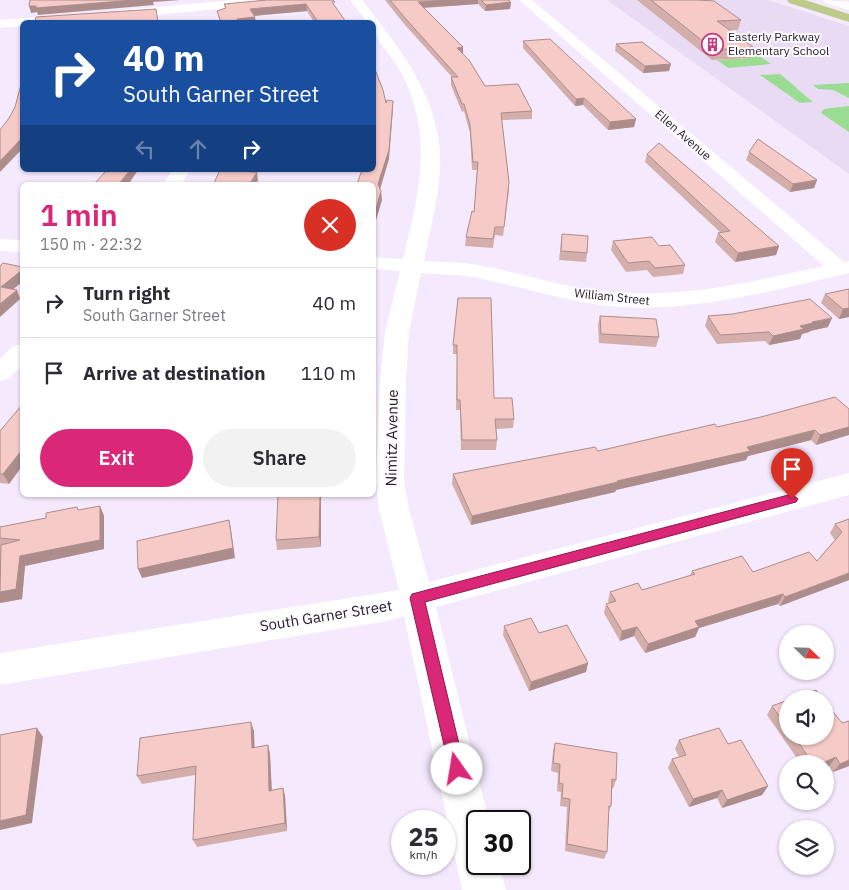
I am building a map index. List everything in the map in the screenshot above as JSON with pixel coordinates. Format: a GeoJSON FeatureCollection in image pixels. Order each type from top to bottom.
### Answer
{"type":"FeatureCollection","features":[{"type":"Feature","properties":{"kind":"main road"},"geometry":{"type":"LineString","coordinates":[[793,0],[849,18]]}},
{"type":"Feature","properties":{"kind":"street"},"geometry":{"type":"LineString","coordinates":[[104,15],[275,0]]}},
{"type":"Feature","properties":{"kind":"street","name":"Nimitz Avenue"},"geometry":{"type":"LineString","coordinates":[[356,0],[371,20]]}},
{"type":"Feature","properties":{"kind":"street","name":"Ellen Avenue"},"geometry":{"type":"LineString","coordinates":[[525,0],[844,268]]}},
{"type":"Feature","properties":{"kind":"street"},"geometry":{"type":"LineString","coordinates":[[829,0],[849,6]]}},
{"type":"Feature","properties":{"kind":"street"},"geometry":{"type":"LineString","coordinates":[[183,8],[186,20]]}},
{"type":"Feature","properties":{"kind":"street"},"geometry":{"type":"LineString","coordinates":[[49,20],[84,17]]}},
{"type":"Feature","properties":{"kind":"street"},"geometry":{"type":"LineString","coordinates":[[0,39],[2,24],[20,22]]}},
{"type":"Feature","properties":{"kind":"street","name":"Nimitz Avenue"},"geometry":{"type":"LineString","coordinates":[[376,27],[408,71],[418,92],[430,138],[431,169],[426,205],[397,332],[393,380],[390,482],[394,509],[417,598],[466,810]]}},
{"type":"Feature","properties":{"kind":"street"},"geometry":{"type":"LineString","coordinates":[[0,245],[20,246]]}},
{"type":"Feature","properties":{"kind":"street","name":"William Street"},"geometry":{"type":"LineString","coordinates":[[376,263],[476,271],[609,299],[656,302],[710,297],[844,268]]}},
{"type":"Feature","properties":{"kind":"street"},"geometry":{"type":"LineString","coordinates":[[0,373],[20,353]]}},
{"type":"Feature","properties":{"kind":"street","name":"South Garner Street"},"geometry":{"type":"LineString","coordinates":[[0,670],[54,659],[388,607],[849,484]]}},
{"type":"Feature","properties":{"kind":"street","name":"Nimitz Avenue"},"geometry":{"type":"LineString","coordinates":[[481,875],[484,890]]}},
{"type":"Feature","properties":{"kind":"shaded area"},"geometry":{"type":"Polygon","coordinates":[[[607,0],[768,0],[849,26],[849,174],[607,0]]]}},
{"type":"Feature","properties":{"kind":"green space"},"geometry":{"type":"Polygon","coordinates":[[[758,55],[771,64],[728,68],[717,60],[750,58],[748,56],[758,55]]]}},
{"type":"Feature","properties":{"kind":"green space"},"geometry":{"type":"Polygon","coordinates":[[[780,74],[813,102],[800,103],[760,75],[780,74]]]}},
{"type":"Feature","properties":{"kind":"green space"},"geometry":{"type":"Polygon","coordinates":[[[849,83],[849,98],[833,90],[818,89],[813,85],[849,83]]]}},
{"type":"Feature","properties":{"kind":"green space"},"geometry":{"type":"Polygon","coordinates":[[[849,106],[849,132],[821,113],[824,109],[849,106]]]}},
{"type":"Feature","properties":{"kind":"building"},"geometry":{"type":"Polygon","coordinates":[[[30,0],[135,0],[36,8],[36,6],[29,6],[30,0]]]}},
{"type":"Feature","properties":{"kind":"building"},"geometry":{"type":"Polygon","coordinates":[[[267,0],[333,0],[335,2],[332,2],[345,20],[317,20],[306,4],[250,9],[255,17],[220,20],[217,11],[226,8],[224,4],[267,0]]]}},
{"type":"Feature","properties":{"kind":"building"},"geometry":{"type":"Polygon","coordinates":[[[390,0],[446,0],[418,2],[463,47],[457,48],[469,60],[485,86],[518,84],[532,111],[501,113],[509,182],[504,227],[495,227],[493,239],[466,237],[472,211],[474,212],[478,162],[473,162],[470,125],[464,104],[462,104],[451,77],[458,77],[390,0]]]}},
{"type":"Feature","properties":{"kind":"building"},"geometry":{"type":"Polygon","coordinates":[[[481,0],[508,0],[511,2],[486,5],[481,0]]]}},
{"type":"Feature","properties":{"kind":"building"},"geometry":{"type":"Polygon","coordinates":[[[651,0],[714,1],[741,20],[717,21],[753,47],[714,50],[651,0]]]}},
{"type":"Feature","properties":{"kind":"building"},"geometry":{"type":"Polygon","coordinates":[[[156,9],[158,20],[35,20],[36,17],[156,9]]]}},
{"type":"Feature","properties":{"kind":"building"},"geometry":{"type":"Polygon","coordinates":[[[550,39],[636,119],[610,122],[584,98],[576,99],[523,41],[550,39]]]}},
{"type":"Feature","properties":{"kind":"building"},"geometry":{"type":"Polygon","coordinates":[[[642,42],[671,64],[645,66],[616,44],[642,42]]]}},
{"type":"Feature","properties":{"kind":"building"},"geometry":{"type":"Polygon","coordinates":[[[376,72],[386,103],[387,100],[393,101],[389,150],[378,184],[381,191],[376,209],[376,182],[358,182],[361,172],[376,172],[376,72]]]}},
{"type":"Feature","properties":{"kind":"building"},"geometry":{"type":"Polygon","coordinates":[[[20,88],[20,140],[0,161],[0,130],[15,107],[20,88]]]}},
{"type":"Feature","properties":{"kind":"building"},"geometry":{"type":"Polygon","coordinates":[[[758,139],[817,180],[793,184],[749,152],[758,139]]]}},
{"type":"Feature","properties":{"kind":"building"},"geometry":{"type":"Polygon","coordinates":[[[659,143],[779,246],[738,253],[718,233],[730,231],[647,154],[659,143]]]}},
{"type":"Feature","properties":{"kind":"building"},"geometry":{"type":"Polygon","coordinates":[[[105,172],[128,172],[120,182],[96,182],[105,172]]]}},
{"type":"Feature","properties":{"kind":"building"},"geometry":{"type":"Polygon","coordinates":[[[219,172],[257,172],[251,182],[214,182],[219,172]]]}},
{"type":"Feature","properties":{"kind":"building"},"geometry":{"type":"Polygon","coordinates":[[[562,234],[588,236],[587,253],[561,251],[562,234]]]}},
{"type":"Feature","properties":{"kind":"building"},"geometry":{"type":"Polygon","coordinates":[[[652,237],[659,246],[670,245],[685,265],[655,268],[649,261],[628,263],[613,241],[652,237]]]}},
{"type":"Feature","properties":{"kind":"building"},"geometry":{"type":"Polygon","coordinates":[[[3,263],[20,267],[20,272],[1,287],[17,290],[0,304],[0,266],[3,263]]]}},
{"type":"Feature","properties":{"kind":"building"},"geometry":{"type":"Polygon","coordinates":[[[849,289],[849,308],[843,309],[825,294],[849,289]]]}},
{"type":"Feature","properties":{"kind":"building"},"geometry":{"type":"Polygon","coordinates":[[[458,298],[491,298],[494,398],[512,398],[514,419],[495,419],[497,440],[462,440],[460,400],[457,400],[457,345],[453,345],[458,298]]]}},
{"type":"Feature","properties":{"kind":"building"},"geometry":{"type":"Polygon","coordinates":[[[810,299],[832,318],[800,326],[804,329],[773,336],[769,332],[720,335],[708,316],[733,314],[810,299]]]}},
{"type":"Feature","properties":{"kind":"building"},"geometry":{"type":"Polygon","coordinates":[[[600,316],[656,319],[659,337],[601,334],[600,316]]]}},
{"type":"Feature","properties":{"kind":"building"},"geometry":{"type":"Polygon","coordinates":[[[835,397],[849,409],[849,427],[820,435],[815,430],[747,447],[750,451],[472,516],[453,474],[595,447],[598,451],[715,424],[717,427],[761,417],[835,397]]]}},
{"type":"Feature","properties":{"kind":"building"},"geometry":{"type":"Polygon","coordinates":[[[20,407],[20,453],[3,474],[0,474],[0,431],[20,407]]]}},
{"type":"Feature","properties":{"kind":"building"},"geometry":{"type":"Polygon","coordinates":[[[278,497],[320,497],[319,537],[276,540],[278,497]]]}},
{"type":"Feature","properties":{"kind":"building"},"geometry":{"type":"Polygon","coordinates":[[[100,506],[100,540],[20,556],[16,589],[0,592],[1,545],[20,540],[0,538],[0,527],[46,518],[46,513],[77,507],[78,510],[100,506]]]}},
{"type":"Feature","properties":{"kind":"building"},"geometry":{"type":"Polygon","coordinates":[[[849,519],[849,573],[785,597],[783,594],[695,621],[699,627],[648,644],[637,627],[622,631],[606,604],[616,601],[610,592],[638,583],[642,590],[695,574],[692,571],[742,556],[753,572],[809,552],[817,561],[842,532],[835,524],[849,519]]]}},
{"type":"Feature","properties":{"kind":"building"},"geometry":{"type":"Polygon","coordinates":[[[229,520],[233,548],[138,569],[137,541],[229,520]]]}},
{"type":"Feature","properties":{"kind":"building"},"geometry":{"type":"Polygon","coordinates":[[[531,618],[539,633],[567,625],[588,663],[531,682],[504,626],[531,618]]]}},
{"type":"Feature","properties":{"kind":"building"},"geometry":{"type":"Polygon","coordinates":[[[779,703],[779,716],[772,706],[779,703]]]}},
{"type":"Feature","properties":{"kind":"building"},"geometry":{"type":"Polygon","coordinates":[[[834,713],[842,723],[849,721],[849,760],[840,764],[836,757],[834,758],[834,755],[807,755],[800,745],[834,745],[834,713]]]}},
{"type":"Feature","properties":{"kind":"building"},"geometry":{"type":"Polygon","coordinates":[[[251,722],[252,748],[268,745],[269,791],[283,788],[285,823],[193,840],[196,766],[137,776],[140,738],[251,722]]]}},
{"type":"Feature","properties":{"kind":"building"},"geometry":{"type":"Polygon","coordinates":[[[37,728],[26,815],[0,821],[0,735],[37,728]]]}},
{"type":"Feature","properties":{"kind":"building"},"geometry":{"type":"Polygon","coordinates":[[[719,728],[728,744],[741,740],[768,786],[727,800],[722,790],[693,799],[672,759],[686,755],[679,740],[719,728]]]}},
{"type":"Feature","properties":{"kind":"building"},"geometry":{"type":"Polygon","coordinates":[[[555,743],[617,753],[616,780],[612,779],[611,806],[609,806],[607,852],[567,844],[570,799],[562,798],[563,784],[559,783],[560,764],[553,763],[555,743]]]}},
{"type":"Feature","properties":{"kind":"place","name":"Easterly Parkway Elementary School"},"geometry":{"type":"Point","coordinates":[712,44]}},
{"type":"Feature","properties":{"kind":"route"},"geometry":{"type":"LineString","coordinates":[[457,769],[417,598],[792,499]]}}]}
